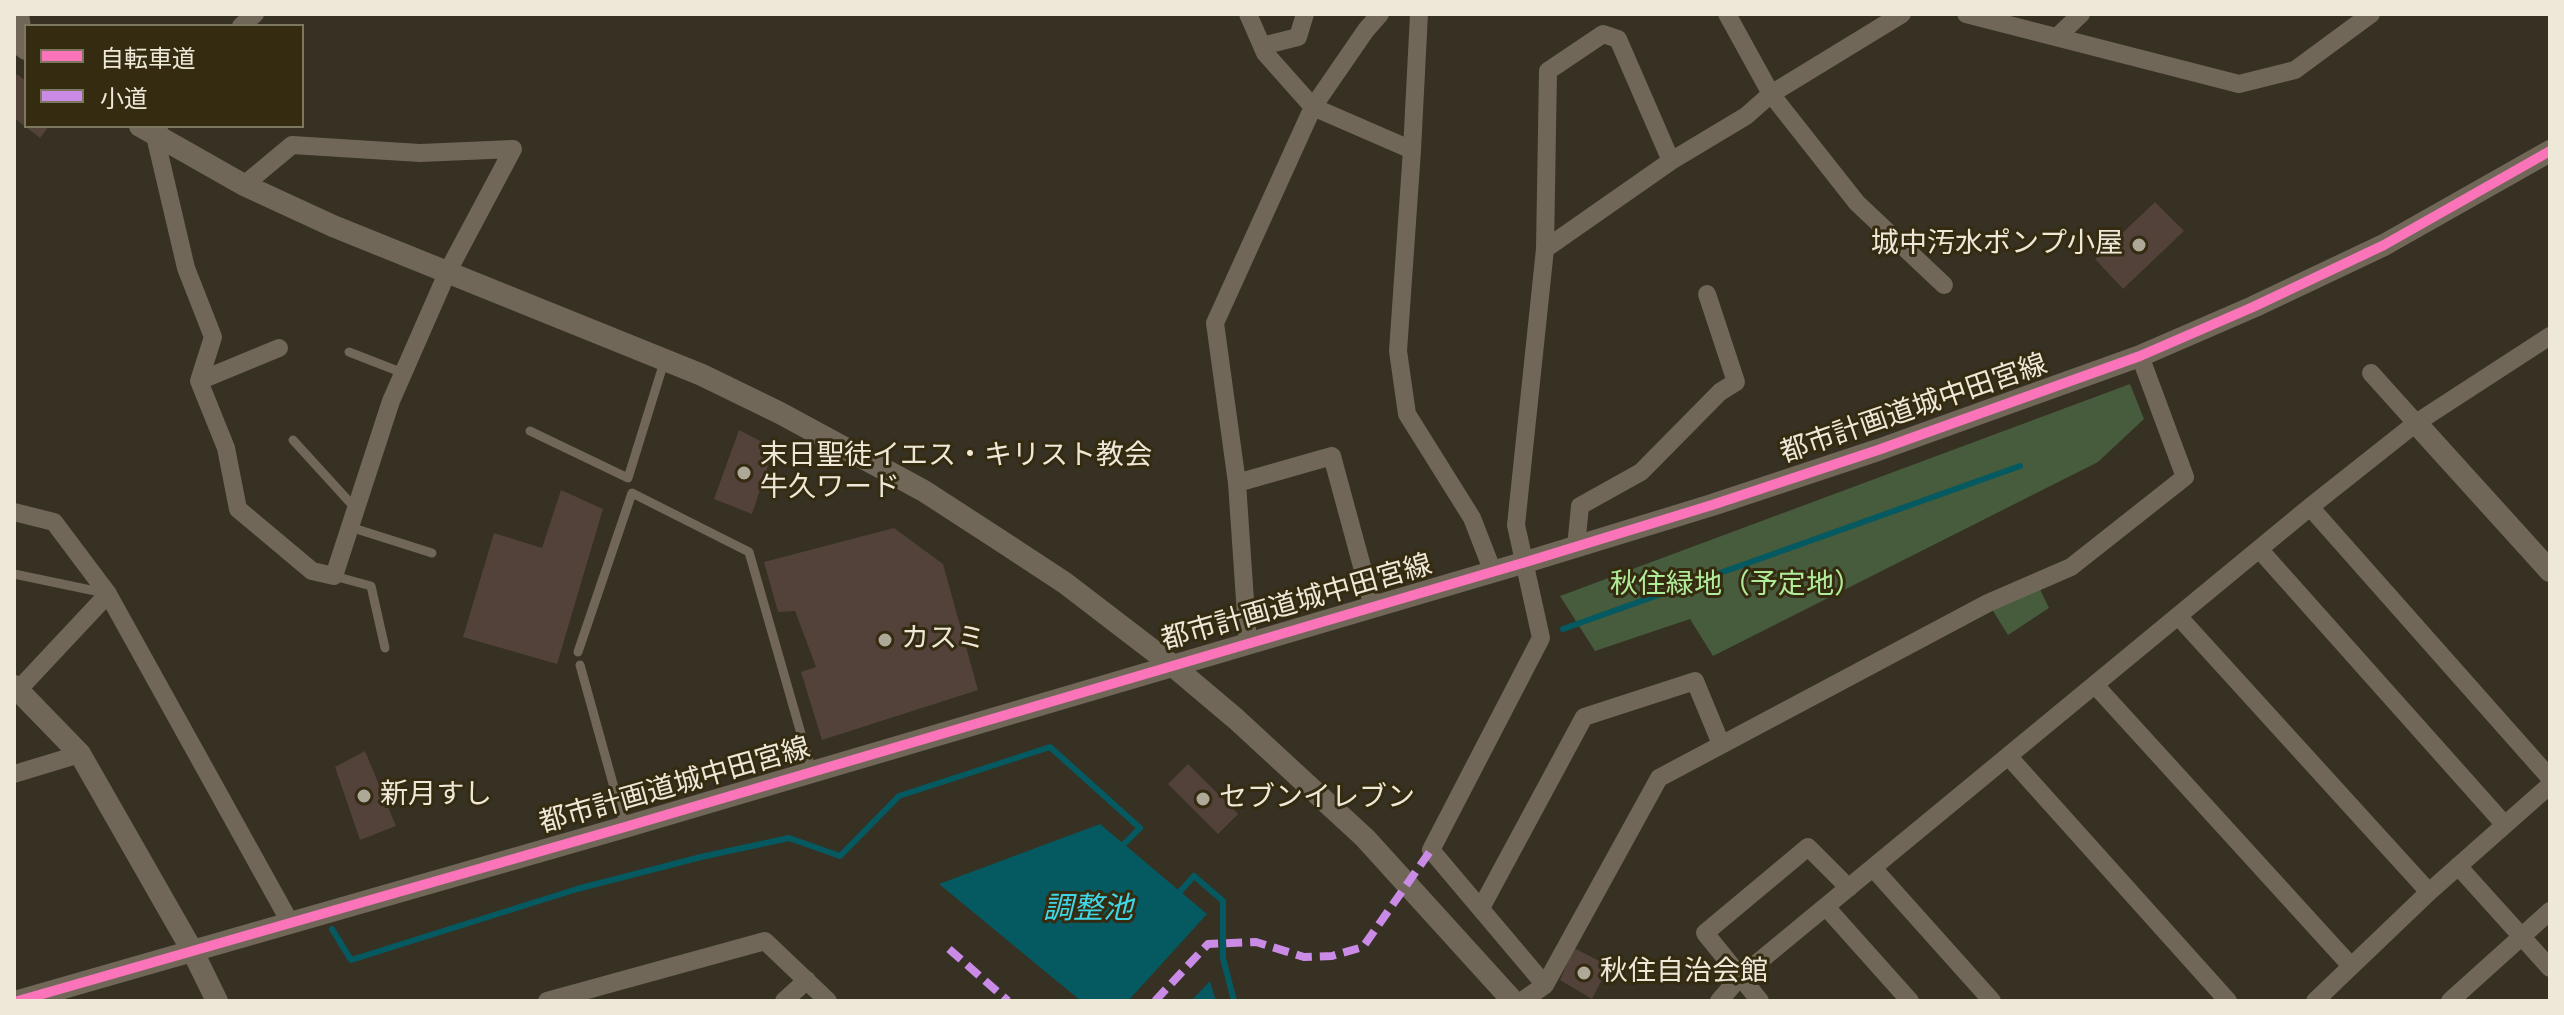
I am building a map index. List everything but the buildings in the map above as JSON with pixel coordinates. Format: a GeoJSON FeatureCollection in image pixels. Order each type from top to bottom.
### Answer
{"type":"FeatureCollection","features":[{"type":"Feature","properties":{"kind":"street"},"geometry":{"type":"LineString","coordinates":[[20,14],[22,46]]}},
{"type":"Feature","properties":{"kind":"street"},"geometry":{"type":"LineString","coordinates":[[1248,14],[1265,53],[1313,107],[1412,150]]}},
{"type":"Feature","properties":{"kind":"street"},"geometry":{"type":"LineString","coordinates":[[1262,46],[1298,37],[1305,14]]}},
{"type":"Feature","properties":{"kind":"street"},"geometry":{"type":"LineString","coordinates":[[1248,644],[1237,483],[1215,323],[1313,107],[1380,14]]}},
{"type":"Feature","properties":{"kind":"street"},"geometry":{"type":"LineString","coordinates":[[1419,14],[1398,351],[1407,414],[1472,518],[1493,572]]}},
{"type":"Feature","properties":{"kind":"street"},"geometry":{"type":"LineString","coordinates":[[1727,14],[1771,94],[1857,203],[1944,285]]}},
{"type":"Feature","properties":{"kind":"street"},"geometry":{"type":"LineString","coordinates":[[1545,249],[1671,161],[1746,116],[1771,94],[1902,14]]}},
{"type":"Feature","properties":{"kind":"street"},"geometry":{"type":"LineString","coordinates":[[1966,14],[2239,84],[2295,70],[2371,14]]}},
{"type":"Feature","properties":{"kind":"street"},"geometry":{"type":"LineString","coordinates":[[2057,37],[2081,14]]}},
{"type":"Feature","properties":{"kind":"street"},"geometry":{"type":"LineString","coordinates":[[1545,985],[1431,850],[1541,638],[1516,525],[1545,249],[1548,71],[1603,34],[1618,39],[1671,161]]}},
{"type":"Feature","properties":{"kind":"street"},"geometry":{"type":"LineString","coordinates":[[152,129],[244,185],[333,226],[665,359],[780,413],[924,491],[1065,583],[1172,665],[1236,719],[1365,838],[1513,1001]]}},
{"type":"Feature","properties":{"kind":"street"},"geometry":{"type":"LineString","coordinates":[[152,129],[186,268],[213,337],[199,381],[226,448],[238,509],[312,571],[334,576],[391,401],[448,271],[513,149],[420,153],[292,145],[244,185]]}},
{"type":"Feature","properties":{"kind":"street","name":"都市計画道城中田宮線"},"geometry":{"type":"LineString","coordinates":[[18,1001],[625,827],[1493,572],[1878,450],[2140,356],[2253,307],[2384,245],[2550,151]]}},
{"type":"Feature","properties":{"kind":"street"},"geometry":{"type":"LineString","coordinates":[[1576,547],[1580,506],[1641,472],[1720,392],[1736,382],[1707,294]]}},
{"type":"Feature","properties":{"kind":"street"},"geometry":{"type":"LineString","coordinates":[[1719,1001],[1739,978],[2310,507],[2416,423],[2550,336]]}},
{"type":"Feature","properties":{"kind":"street"},"geometry":{"type":"LineString","coordinates":[[199,381],[279,348]]}},
{"type":"Feature","properties":{"kind":"street"},"geometry":{"type":"LineString","coordinates":[[1522,1001],[1545,985],[1659,778],[1988,603],[2071,567],[2185,477],[2140,356]]}},
{"type":"Feature","properties":{"kind":"street"},"geometry":{"type":"LineString","coordinates":[[2371,373],[2550,571]]}},
{"type":"Feature","properties":{"kind":"street"},"geometry":{"type":"LineString","coordinates":[[1237,483],[1332,456],[1373,607]]}},
{"type":"Feature","properties":{"kind":"street"},"geometry":{"type":"LineString","coordinates":[[2310,507],[2550,778]]}},
{"type":"Feature","properties":{"kind":"street"},"geometry":{"type":"LineString","coordinates":[[14,512],[54,522],[108,594],[291,924]]}},
{"type":"Feature","properties":{"kind":"street"},"geometry":{"type":"LineString","coordinates":[[2259,549],[2505,825]]}},
{"type":"Feature","properties":{"kind":"street"},"geometry":{"type":"LineString","coordinates":[[108,594],[16,688],[80,754],[193,952],[217,1001]]}},
{"type":"Feature","properties":{"kind":"street"},"geometry":{"type":"LineString","coordinates":[[2178,616],[2429,892]]}},
{"type":"Feature","properties":{"kind":"street"},"geometry":{"type":"LineString","coordinates":[[1481,908],[1584,717],[1695,681],[1721,744]]}},
{"type":"Feature","properties":{"kind":"street"},"geometry":{"type":"LineString","coordinates":[[2095,685],[2351,966]]}},
{"type":"Feature","properties":{"kind":"street"},"geometry":{"type":"LineString","coordinates":[[14,774],[80,754]]}},
{"type":"Feature","properties":{"kind":"street"},"geometry":{"type":"LineString","coordinates":[[2009,757],[2228,1001]]}},
{"type":"Feature","properties":{"kind":"street"},"geometry":{"type":"LineString","coordinates":[[2315,1001],[2429,892],[2550,785]]}},
{"type":"Feature","properties":{"kind":"street"},"geometry":{"type":"LineString","coordinates":[[1760,1001],[1705,933],[1808,847],[1849,888]]}},
{"type":"Feature","properties":{"kind":"street"},"geometry":{"type":"LineString","coordinates":[[2458,866],[2550,968]]}},
{"type":"Feature","properties":{"kind":"street"},"geometry":{"type":"LineString","coordinates":[[1873,868],[1992,1001]]}},
{"type":"Feature","properties":{"kind":"street"},"geometry":{"type":"LineString","coordinates":[[1826,907],[1910,1001]]}},
{"type":"Feature","properties":{"kind":"street"},"geometry":{"type":"LineString","coordinates":[[2450,1001],[2550,911]]}},
{"type":"Feature","properties":{"kind":"street"},"geometry":{"type":"LineString","coordinates":[[549,1000],[765,941],[828,1001]]}},
{"type":"Feature","properties":{"kind":"street"},"geometry":{"type":"LineString","coordinates":[[784,1001],[807,980]]}},
{"type":"Feature","properties":{"kind":"lane"},"geometry":{"type":"LineString","coordinates":[[349,352],[403,373]]}},
{"type":"Feature","properties":{"kind":"lane"},"geometry":{"type":"LineString","coordinates":[[530,431],[628,478],[665,359]]}},
{"type":"Feature","properties":{"kind":"lane"},"geometry":{"type":"LineString","coordinates":[[293,440],[356,508]]}},
{"type":"Feature","properties":{"kind":"lane"},"geometry":{"type":"LineString","coordinates":[[578,652],[632,493],[749,552],[812,772]]}},
{"type":"Feature","properties":{"kind":"lane"},"geometry":{"type":"LineString","coordinates":[[350,527],[432,553]]}},
{"type":"Feature","properties":{"kind":"lane"},"geometry":{"type":"LineString","coordinates":[[14,574],[108,594]]}},
{"type":"Feature","properties":{"kind":"lane"},"geometry":{"type":"LineString","coordinates":[[334,576],[371,586],[385,648]]}},
{"type":"Feature","properties":{"kind":"lane"},"geometry":{"type":"LineString","coordinates":[[580,665],[625,827]]}},
{"type":"Feature","properties":{"kind":"green space","name":"秋住緑地（予定地）"},"geometry":{"type":"Polygon","coordinates":[[[2130,384],[2144,419],[2098,462],[1713,656],[1690,619],[1595,651],[1560,596],[2130,384]]]}},
{"type":"Feature","properties":{"kind":"green space"},"geometry":{"type":"Polygon","coordinates":[[[2036,581],[2049,608],[2008,635],[1988,603],[2036,581]]]}},
{"type":"Feature","properties":{"kind":"water","name":"調整池"},"geometry":{"type":"Polygon","coordinates":[[[1100,824],[1207,914],[1128,1001],[1081,1001],[939,884],[1100,824]]]}},
{"type":"Feature","properties":{"kind":"water"},"geometry":{"type":"Polygon","coordinates":[[[1210,981],[1216,1001],[1191,1001],[1210,981]]]}},
{"type":"Feature","properties":{"kind":"waterway"},"geometry":{"type":"LineString","coordinates":[[1563,629],[2020,466]]}},
{"type":"Feature","properties":{"kind":"waterway"},"geometry":{"type":"LineString","coordinates":[[332,929],[351,960],[577,889],[789,838],[840,856],[899,796],[1050,747],[1140,828],[1118,850]]}},
{"type":"Feature","properties":{"kind":"waterway"},"geometry":{"type":"LineString","coordinates":[[1175,897],[1194,876],[1223,901],[1223,958],[1234,1001]]}},
{"type":"Feature","properties":{"kind":"marked path"},"geometry":{"type":"LineString","coordinates":[[1155,1001],[1208,944],[1256,942],[1304,957],[1332,956],[1363,947],[1431,850]]}},
{"type":"Feature","properties":{"kind":"marked path"},"geometry":{"type":"LineString","coordinates":[[949,949],[1008,1001]]}},
{"type":"Feature","properties":{"kind":"cycle path"},"geometry":{"type":"LineString","coordinates":[[18,1001],[625,827],[1526,562],[1878,450],[2140,356],[2253,307],[2384,245],[2550,151]]}},
{"type":"Feature","properties":{"kind":"place","name":"城中汚水ポンプ小屋"},"geometry":{"type":"Point","coordinates":[2139,245]}},
{"type":"Feature","properties":{"kind":"place","name":"末日聖徒イエス・キリスト教会 牛久ワード"},"geometry":{"type":"Point","coordinates":[744,473]}},
{"type":"Feature","properties":{"kind":"place","name":"カスミ"},"geometry":{"type":"Point","coordinates":[885,640]}},
{"type":"Feature","properties":{"kind":"place","name":"新月すし"},"geometry":{"type":"Point","coordinates":[364,796]}},
{"type":"Feature","properties":{"kind":"place","name":"セブンイレブン"},"geometry":{"type":"Point","coordinates":[1203,799]}},
{"type":"Feature","properties":{"kind":"place","name":"秋住自治会館"},"geometry":{"type":"Point","coordinates":[1584,973]}}]}
